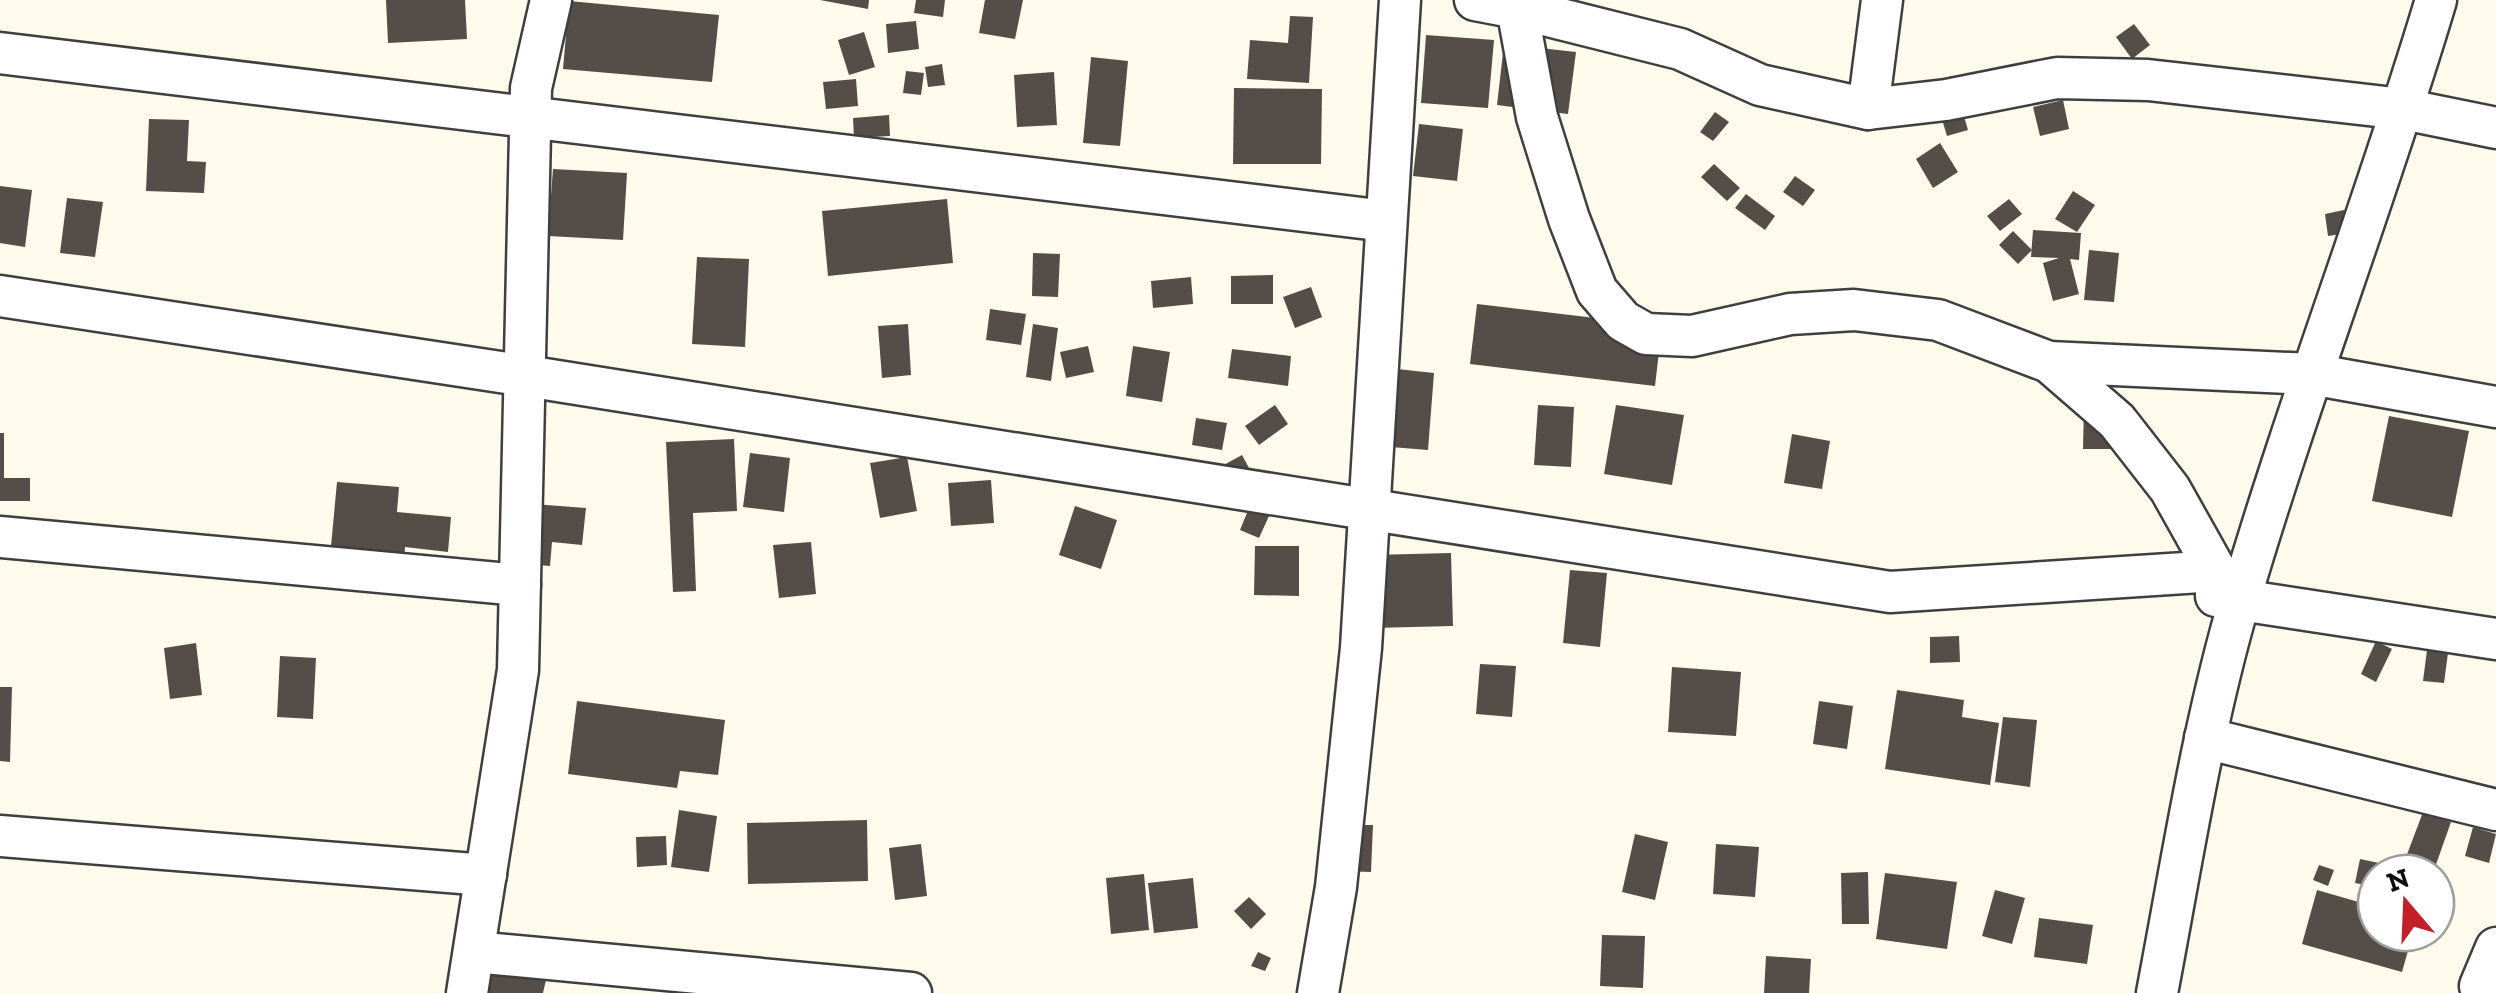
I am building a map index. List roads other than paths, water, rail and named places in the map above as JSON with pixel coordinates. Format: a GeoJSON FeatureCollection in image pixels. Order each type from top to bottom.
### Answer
{"type":"FeatureCollection","features":[{"type":"Feature","properties":{"kind":"street"},"geometry":{"type":"LineString","coordinates":[[467,993],[518,670],[530,88],[551,0]]}},
{"type":"Feature","properties":{"kind":"street"},"geometry":{"type":"LineString","coordinates":[[1318,993],[1336,887],[1361,648],[1400,0]]}},
{"type":"Feature","properties":{"kind":"street"},"geometry":{"type":"LineString","coordinates":[[1475,0],[1680,49],[1760,85],[1868,109],[1946,100],[2056,78],[2148,80],[2403,109],[2496,128]]}},
{"type":"Feature","properties":{"kind":"street"},"geometry":{"type":"LineString","coordinates":[[1868,109],[1882,0]]}},
{"type":"Feature","properties":{"kind":"street"},"geometry":{"type":"LineString","coordinates":[[2156,993],[2217,690],[2228,586],[2311,374],[2403,109],[2436,0]]}},
{"type":"Feature","properties":{"kind":"street"},"geometry":{"type":"LineString","coordinates":[[1517,8],[1537,117],[1597,291],[1623,321],[1646,334],[1692,336],[1790,314],[1854,310],[1938,320],[2050,362],[2311,374],[2496,407]]}},
{"type":"Feature","properties":{"kind":"street"},"geometry":{"type":"LineString","coordinates":[[0,53],[1386,222]]}},
{"type":"Feature","properties":{"kind":"street"},"geometry":{"type":"LineString","coordinates":[[0,296],[1890,592],[2228,586],[2496,639]]}},
{"type":"Feature","properties":{"kind":"street"},"geometry":{"type":"LineString","coordinates":[[2050,362],[2116,421],[2170,490],[2228,586]]}},
{"type":"Feature","properties":{"kind":"street"},"geometry":{"type":"LineString","coordinates":[[0,538],[520,585]]}},
{"type":"Feature","properties":{"kind":"street"},"geometry":{"type":"LineString","coordinates":[[2206,738],[2496,810]]}},
{"type":"Feature","properties":{"kind":"street"},"geometry":{"type":"LineString","coordinates":[[0,836],[486,875]]}},
{"type":"Feature","properties":{"kind":"street"},"geometry":{"type":"LineString","coordinates":[[2482,993],[2480,986],[2496,948]]}},
{"type":"Feature","properties":{"kind":"street"},"geometry":{"type":"LineString","coordinates":[[474,952],[911,993]]}}]}
